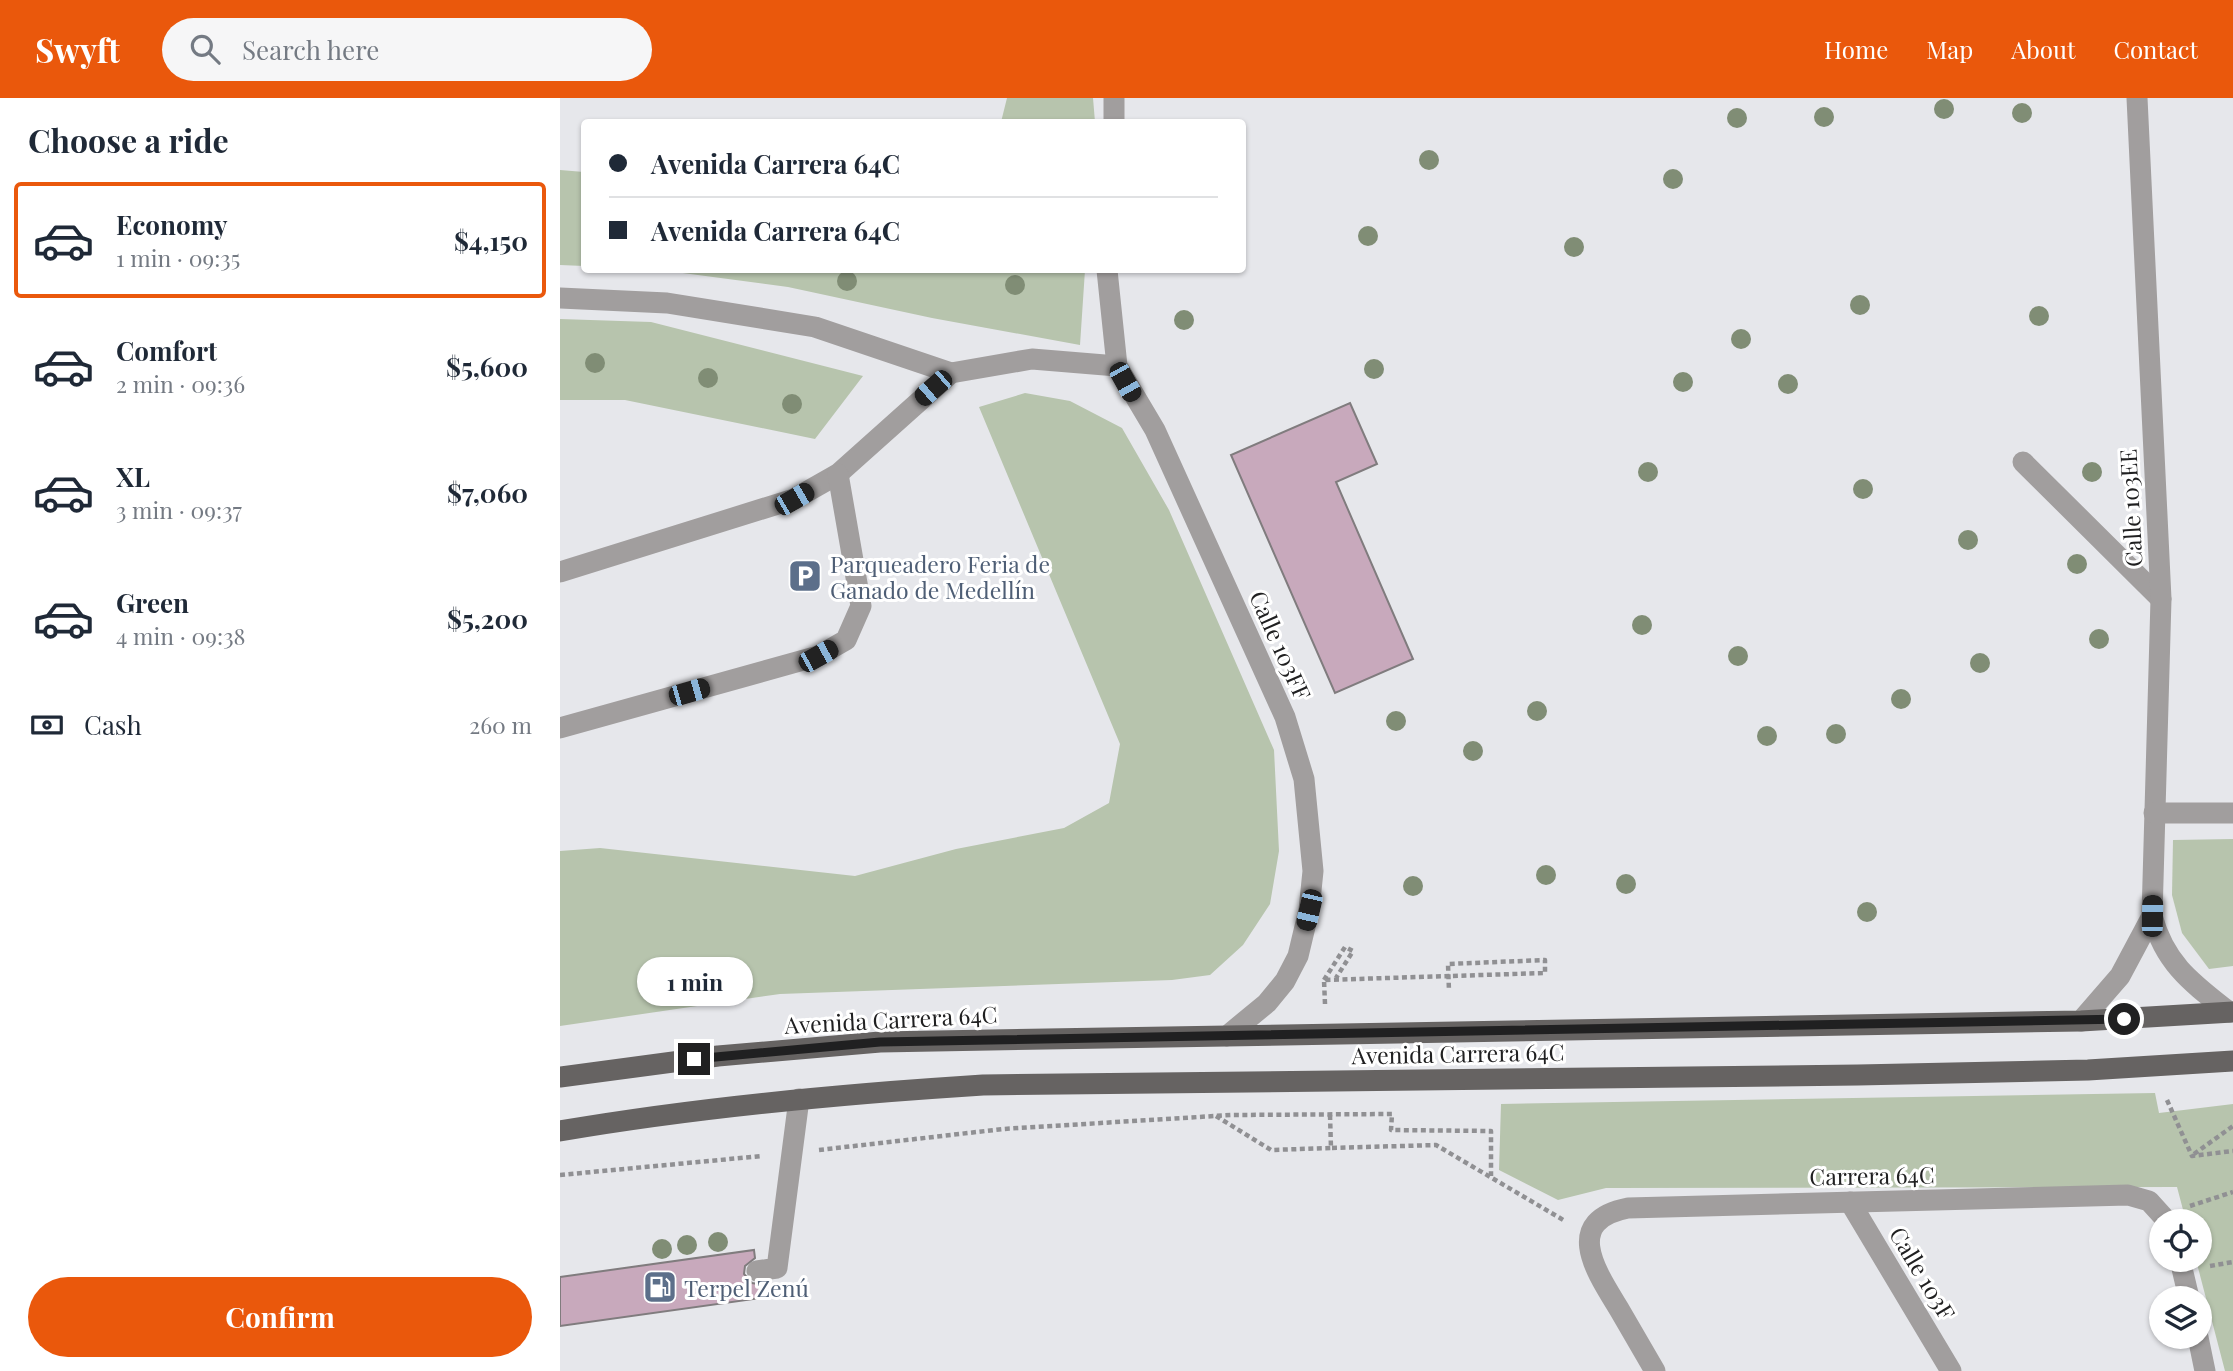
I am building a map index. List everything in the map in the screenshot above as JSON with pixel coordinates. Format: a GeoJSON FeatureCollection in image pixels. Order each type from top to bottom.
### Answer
{"type":"FeatureCollection","features":[{"type":"Feature","properties":{"kind":"main road","name":"Avenida Carrera 64C"},"geometry":{"type":"LineString","coordinates":[[560,1077],[730,1055],[880,1042],[2081,1021],[2231,1012]]}},
{"type":"Feature","properties":{"kind":"main road","name":"Avenida Carrera 64C"},"geometry":{"type":"LineString","coordinates":[[560,1131],[688,1111],[799,1099],[983,1085],[1858,1075],[2088,1070],[2233,1061]]}},
{"type":"Feature","properties":{"kind":"street"},"geometry":{"type":"LineString","coordinates":[[1114,98],[1114,119]]}},
{"type":"Feature","properties":{"kind":"street","name":"Calle 103EE"},"geometry":{"type":"LineString","coordinates":[[2137,98],[2161,599],[2152,916],[2161,944],[2172,962],[2231,1012]]}},
{"type":"Feature","properties":{"kind":"street","name":"Calle 103FF"},"geometry":{"type":"LineString","coordinates":[[1107,273],[1116,366],[1155,430],[1286,717],[1304,779],[1313,871],[1309,910],[1298,957],[1285,981],[1267,1003],[1227,1036]]}},
{"type":"Feature","properties":{"kind":"street"},"geometry":{"type":"LineString","coordinates":[[560,298],[667,303],[815,327],[951,373],[1032,359],[1116,366]]}},
{"type":"Feature","properties":{"kind":"street"},"geometry":{"type":"LineString","coordinates":[[560,572],[794,499],[838,474],[951,373]]}},
{"type":"Feature","properties":{"kind":"street"},"geometry":{"type":"LineString","coordinates":[[2023,462],[2161,599]]}},
{"type":"Feature","properties":{"kind":"street"},"geometry":{"type":"LineString","coordinates":[[560,729],[818,656],[846,640],[861,606],[838,474]]}},
{"type":"Feature","properties":{"kind":"street"},"geometry":{"type":"LineString","coordinates":[[2154,813],[2233,814]]}},
{"type":"Feature","properties":{"kind":"street","name":"Calle 103EE"},"geometry":{"type":"LineString","coordinates":[[2081,1021],[2120,976],[2152,916]]}},
{"type":"Feature","properties":{"kind":"street"},"geometry":{"type":"LineString","coordinates":[[757,1270],[777,1268],[799,1099]]}},
{"type":"Feature","properties":{"kind":"street","name":"Carrera 64C"},"geometry":{"type":"LineString","coordinates":[[1589,1236],[1597,1222],[1608,1212],[1628,1208],[2128,1195],[2148,1201],[2156,1209]]}},
{"type":"Feature","properties":{"kind":"street","name":"Calle 103F"},"geometry":{"type":"LineString","coordinates":[[1850,1202],[1951,1371]]}},
{"type":"Feature","properties":{"kind":"street"},"geometry":{"type":"LineString","coordinates":[[1589,1236],[1591,1263],[1655,1371]]}},
{"type":"Feature","properties":{"kind":"street"},"geometry":{"type":"LineString","coordinates":[[2201,1349],[2206,1371]]}},
{"type":"Feature","properties":{"kind":"path"},"geometry":{"type":"LineString","coordinates":[[1324,980],[1345,947],[1353,951],[1336,978]]}},
{"type":"Feature","properties":{"kind":"path"},"geometry":{"type":"LineString","coordinates":[[1448,964],[1449,991]]}},
{"type":"Feature","properties":{"kind":"path"},"geometry":{"type":"LineString","coordinates":[[2167,1100],[2192,1156]]}},
{"type":"Feature","properties":{"kind":"path"},"geometry":{"type":"LineString","coordinates":[[560,1175],[1003,1129],[1216,1116],[1392,1114],[1391,1130],[1492,1132],[1491,1176],[1589,1236]]}},
{"type":"Feature","properties":{"kind":"path"},"geometry":{"type":"LineString","coordinates":[[1216,1116],[1271,1150],[1331,1148]]}},
{"type":"Feature","properties":{"kind":"path"},"geometry":{"type":"LineString","coordinates":[[2192,1156],[2233,1126]]}},
{"type":"Feature","properties":{"kind":"path"},"geometry":{"type":"LineString","coordinates":[[2192,1156],[2233,1151]]}},
{"type":"Feature","properties":{"kind":"path"},"geometry":{"type":"LineString","coordinates":[[2189,1209],[2233,1192]]}},
{"type":"Feature","properties":{"kind":"green space"},"geometry":{"type":"Polygon","coordinates":[[[1007,98],[1093,98],[1095,119],[1002,119],[1007,98]]]}},
{"type":"Feature","properties":{"kind":"green space"},"geometry":{"type":"Polygon","coordinates":[[[560,170],[581,172],[581,266],[560,265],[560,170]]]}},
{"type":"Feature","properties":{"kind":"green space"},"geometry":{"type":"Polygon","coordinates":[[[683,273],[1085,273],[1080,345],[932,318],[788,287],[683,273]]]}},
{"type":"Feature","properties":{"kind":"green space"},"geometry":{"type":"Polygon","coordinates":[[[560,319],[651,322],[863,376],[815,439],[625,400],[560,400],[560,319]]]}},
{"type":"Feature","properties":{"kind":"green space"},"geometry":{"type":"Polygon","coordinates":[[[1025,393],[1070,401],[1122,428],[1169,510],[1274,750],[1279,851],[1270,904],[1243,945],[1210,975],[1172,980],[780,994],[560,1026],[560,851],[600,848],[855,876],[956,849],[1064,828],[1109,803],[1120,744],[979,407],[1025,393]]]}},
{"type":"Feature","properties":{"kind":"green space"},"geometry":{"type":"Polygon","coordinates":[[[2233,839],[2233,966],[2209,969],[2182,933],[2172,895],[2173,840],[2233,839]]]}},
{"type":"Feature","properties":{"kind":"green space"},"geometry":{"type":"Polygon","coordinates":[[[2155,1093],[2159,1113],[2233,1104],[2233,1371],[2225,1371],[2212,1321],[2212,1286],[2203,1286],[2199,1272],[2212,1272],[2212,1209],[2183,1209],[2177,1187],[1606,1188],[1558,1200],[1499,1170],[1501,1104],[2155,1093]]]}},
{"type":"Feature","properties":{"kind":"building"},"geometry":{"type":"Polygon","coordinates":[[[1350,403],[1377,464],[1336,482],[1413,659],[1335,693],[1231,455],[1350,403]]]}},
{"type":"Feature","properties":{"kind":"building","name":"Terpel Zenú"},"geometry":{"type":"Polygon","coordinates":[[[754,1250],[755,1258],[745,1266],[744,1274],[752,1283],[759,1284],[761,1298],[560,1326],[560,1277],[754,1250]]]}},
{"type":"Feature","properties":{"kind":"place","name":"Parqueadero Feria de Ganado de Medellín"},"geometry":{"type":"Point","coordinates":[805,576]}},
{"type":"Feature","properties":{"kind":"place","name":"Terpel Zenú"},"geometry":{"type":"Point","coordinates":[660,1287]}},
{"type":"Feature","properties":{"kind":"route"},"geometry":{"type":"LineString","coordinates":[[694,1059],[880,1042],[2124,1019]]}}]}
